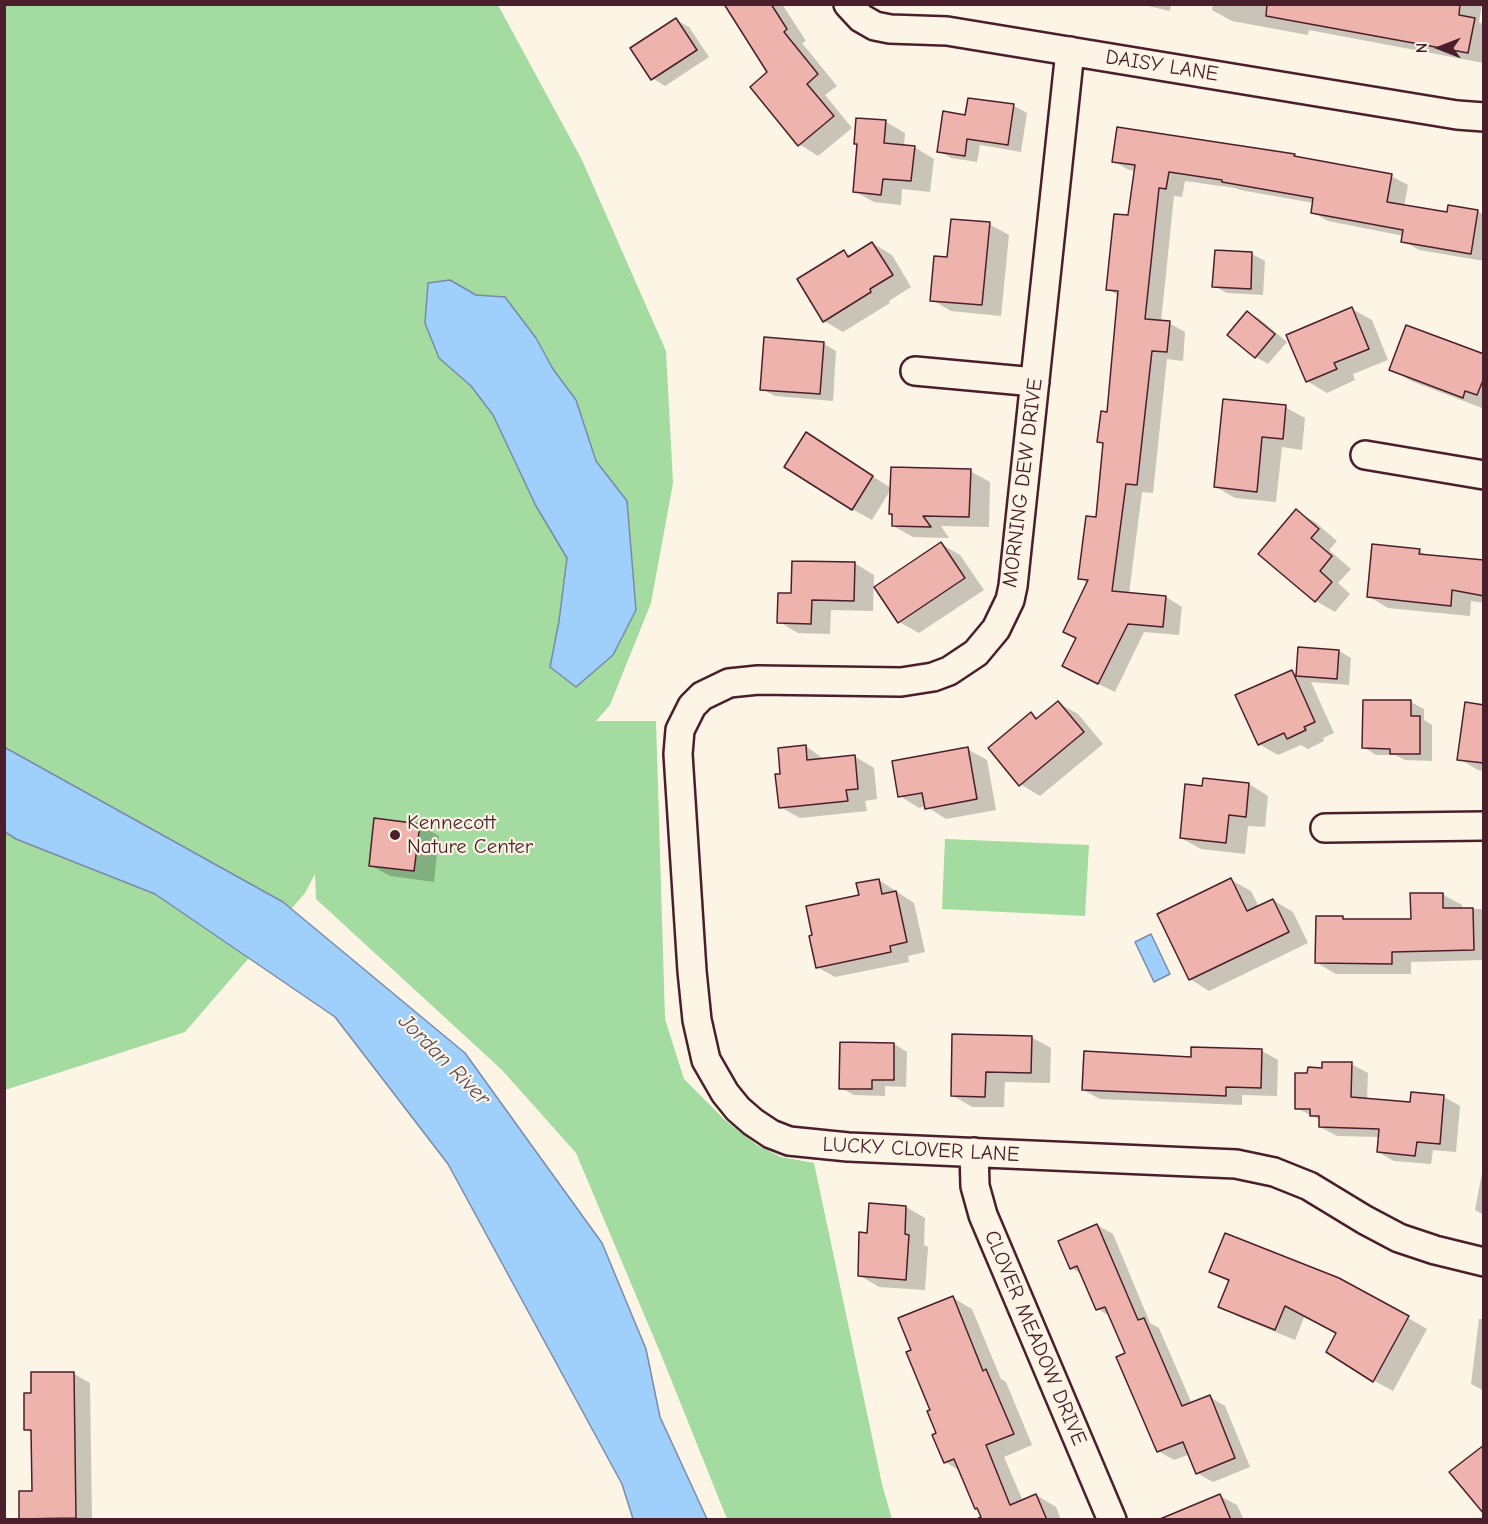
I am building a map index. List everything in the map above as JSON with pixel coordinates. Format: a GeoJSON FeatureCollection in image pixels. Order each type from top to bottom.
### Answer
{"type":"FeatureCollection","features":[{"type":"Feature","properties":{"kind":"street","name":"DAISY LANE"},"geometry":{"type":"LineString","coordinates":[[848,4],[861,18],[875,26],[890,29],[947,31],[1457,115],[1484,117]]}},
{"type":"Feature","properties":{"kind":"street","name":"MORNING DEW DRIVE"},"geometry":{"type":"LineString","coordinates":[[680,730],[692,706],[702,696],[729,682],[917,680],[949,671],[975,653],[996,629],[1007,608],[1013,586],[1070,51]]}},
{"type":"Feature","properties":{"kind":"street"},"geometry":{"type":"LineString","coordinates":[[915,371],[1035,382]]}},
{"type":"Feature","properties":{"kind":"street"},"geometry":{"type":"LineString","coordinates":[[1365,455],[1484,475]]}},
{"type":"Feature","properties":{"kind":"street","name":"LUCKY CLOVER LANE"},"geometry":{"type":"LineString","coordinates":[[680,730],[678,754],[697,1020],[706,1060],[725,1094],[753,1122],[771,1134],[789,1141],[848,1147],[1190,1161],[1256,1167],[1309,1186],[1400,1238],[1434,1250],[1484,1262]]}},
{"type":"Feature","properties":{"kind":"street"},"geometry":{"type":"LineString","coordinates":[[1324,828],[1484,826]]}},
{"type":"Feature","properties":{"kind":"street","name":"CLOVER MEADOW DRIVE"},"geometry":{"type":"LineString","coordinates":[[974,1152],[975,1185],[983,1215],[1112,1520]]}},
{"type":"Feature","properties":{"kind":"green space"},"geometry":{"type":"Polygon","coordinates":[[[4,5],[498,5],[582,160],[666,351],[673,483],[651,603],[610,705],[596,721],[656,721],[665,1019],[684,1079],[726,1121],[757,1145],[781,1157],[814,1163],[882,1484],[892,1519],[727,1519],[576,1153],[502,1070],[316,899],[315,874],[305,893],[185,1032],[5,1090],[4,5]]]}},
{"type":"Feature","properties":{"kind":"green space"},"geometry":{"type":"Polygon","coordinates":[[[945,839],[1089,845],[1085,916],[942,909],[945,839]]]}},
{"type":"Feature","properties":{"kind":"water"},"geometry":{"type":"Polygon","coordinates":[[[450,280],[476,295],[505,297],[536,338],[553,369],[576,400],[596,461],[627,501],[636,610],[613,655],[576,687],[550,667],[559,621],[567,558],[536,506],[493,415],[471,386],[439,358],[425,323],[428,283],[450,280]]]}},
{"type":"Feature","properties":{"kind":"water","name":"Jordan River"},"geometry":{"type":"Polygon","coordinates":[[[4,747],[283,902],[465,1053],[602,1243],[646,1349],[660,1417],[707,1519],[633,1519],[622,1484],[448,1164],[335,1017],[155,894],[16,839],[5,832],[4,747]]]}},
{"type":"Feature","properties":{"kind":"water"},"geometry":{"type":"Polygon","coordinates":[[[1151,934],[1170,974],[1154,982],[1135,942],[1151,934]]]}},
{"type":"Feature","properties":{"kind":"building"},"geometry":{"type":"Polygon","coordinates":[[[724,4],[771,4],[787,29],[784,32],[818,74],[807,84],[834,116],[798,146],[750,87],[767,72],[724,4]]]}},
{"type":"Feature","properties":{"kind":"building"},"geometry":{"type":"Polygon","coordinates":[[[1267,4],[1460,4],[1459,15],[1475,18],[1468,53],[1266,16],[1267,4]]]}},
{"type":"Feature","properties":{"kind":"building"},"geometry":{"type":"Polygon","coordinates":[[[676,18],[697,50],[651,80],[630,48],[676,18]]]}},
{"type":"Feature","properties":{"kind":"building"},"geometry":{"type":"Polygon","coordinates":[[[968,98],[1014,104],[1008,145],[967,139],[965,156],[937,152],[943,111],[965,115],[968,98]]]}},
{"type":"Feature","properties":{"kind":"building"},"geometry":{"type":"Polygon","coordinates":[[[856,118],[886,120],[884,143],[915,146],[911,181],[883,179],[881,195],[853,192],[857,144],[854,144],[856,118]]]}},
{"type":"Feature","properties":{"kind":"building"},"geometry":{"type":"Polygon","coordinates":[[[1117,127],[1295,154],[1294,156],[1392,174],[1387,202],[1447,212],[1448,205],[1478,210],[1471,254],[1401,242],[1403,230],[1311,213],[1313,198],[1169,172],[1166,189],[1159,188],[1145,319],[1170,321],[1167,352],[1152,351],[1137,485],[1126,484],[1112,591],[1166,596],[1163,627],[1128,624],[1098,684],[1062,666],[1076,638],[1063,632],[1088,580],[1078,579],[1086,516],[1096,517],[1103,443],[1097,442],[1101,411],[1107,412],[1118,291],[1106,290],[1114,214],[1128,215],[1135,165],[1112,162],[1117,127]]]}},
{"type":"Feature","properties":{"kind":"building"},"geometry":{"type":"Polygon","coordinates":[[[951,219],[990,222],[982,305],[930,301],[934,256],[947,257],[951,219]]]}},
{"type":"Feature","properties":{"kind":"building"},"geometry":{"type":"Polygon","coordinates":[[[872,242],[893,275],[870,289],[871,292],[823,322],[797,279],[844,250],[848,257],[872,242]]]}},
{"type":"Feature","properties":{"kind":"building"},"geometry":{"type":"Polygon","coordinates":[[[1215,250],[1252,252],[1251,289],[1212,287],[1215,250]]]}},
{"type":"Feature","properties":{"kind":"building"},"geometry":{"type":"Polygon","coordinates":[[[1352,307],[1369,349],[1334,363],[1337,369],[1306,382],[1286,335],[1352,307]]]}},
{"type":"Feature","properties":{"kind":"building"},"geometry":{"type":"Polygon","coordinates":[[[1247,311],[1275,334],[1255,358],[1227,335],[1247,311]]]}},
{"type":"Feature","properties":{"kind":"building"},"geometry":{"type":"Polygon","coordinates":[[[1406,325],[1484,354],[1484,378],[1477,395],[1465,391],[1463,398],[1389,370],[1406,325]]]}},
{"type":"Feature","properties":{"kind":"building"},"geometry":{"type":"Polygon","coordinates":[[[764,337],[824,342],[820,394],[760,390],[764,337]]]}},
{"type":"Feature","properties":{"kind":"building"},"geometry":{"type":"Polygon","coordinates":[[[1223,399],[1286,405],[1283,439],[1262,437],[1257,492],[1214,487],[1223,399]]]}},
{"type":"Feature","properties":{"kind":"building"},"geometry":{"type":"Polygon","coordinates":[[[806,432],[873,476],[852,510],[784,467],[806,432]]]}},
{"type":"Feature","properties":{"kind":"building"},"geometry":{"type":"Polygon","coordinates":[[[891,467],[971,469],[969,517],[923,516],[931,527],[892,526],[892,514],[889,514],[891,467]]]}},
{"type":"Feature","properties":{"kind":"building"},"geometry":{"type":"Polygon","coordinates":[[[1296,509],[1319,529],[1311,538],[1332,556],[1320,571],[1332,582],[1315,602],[1258,554],[1296,509]]]}},
{"type":"Feature","properties":{"kind":"building"},"geometry":{"type":"Polygon","coordinates":[[[941,542],[965,578],[898,623],[874,587],[941,542]]]}},
{"type":"Feature","properties":{"kind":"building"},"geometry":{"type":"Polygon","coordinates":[[[1372,544],[1420,549],[1419,554],[1484,560],[1484,596],[1452,590],[1451,606],[1367,597],[1372,544]]]}},
{"type":"Feature","properties":{"kind":"building"},"geometry":{"type":"Polygon","coordinates":[[[792,561],[855,562],[854,601],[812,600],[811,624],[777,623],[778,593],[791,593],[792,561]]]}},
{"type":"Feature","properties":{"kind":"building"},"geometry":{"type":"Polygon","coordinates":[[[1298,647],[1339,650],[1337,679],[1296,676],[1298,647]]]}},
{"type":"Feature","properties":{"kind":"building"},"geometry":{"type":"Polygon","coordinates":[[[1292,670],[1315,722],[1304,727],[1306,730],[1287,739],[1284,733],[1258,745],[1235,695],[1292,670]]]}},
{"type":"Feature","properties":{"kind":"building"},"geometry":{"type":"Polygon","coordinates":[[[1363,700],[1411,700],[1411,716],[1420,716],[1420,754],[1390,754],[1390,749],[1362,748],[1363,700]]]}},
{"type":"Feature","properties":{"kind":"building"},"geometry":{"type":"Polygon","coordinates":[[[1058,701],[1084,732],[1019,786],[988,748],[1031,712],[1036,719],[1058,701]]]}},
{"type":"Feature","properties":{"kind":"building"},"geometry":{"type":"Polygon","coordinates":[[[1465,702],[1484,705],[1484,763],[1457,760],[1465,702]]]}},
{"type":"Feature","properties":{"kind":"building"},"geometry":{"type":"Polygon","coordinates":[[[806,745],[807,760],[855,755],[858,789],[846,790],[848,801],[779,808],[775,774],[780,774],[778,748],[806,745]]]}},
{"type":"Feature","properties":{"kind":"building"},"geometry":{"type":"Polygon","coordinates":[[[968,747],[977,799],[925,809],[922,793],[898,797],[892,761],[968,747]]]}},
{"type":"Feature","properties":{"kind":"building"},"geometry":{"type":"Polygon","coordinates":[[[1203,778],[1249,783],[1246,817],[1229,815],[1226,843],[1180,838],[1185,784],[1202,786],[1203,778]]]}},
{"type":"Feature","properties":{"kind":"building","name":"Kennecott Nature Center"},"geometry":{"type":"Polygon","coordinates":[[[374,818],[420,824],[414,871],[369,866],[374,818]]]}},
{"type":"Feature","properties":{"kind":"building"},"geometry":{"type":"Polygon","coordinates":[[[1231,878],[1247,911],[1273,899],[1289,932],[1189,980],[1157,914],[1231,878]]]}},
{"type":"Feature","properties":{"kind":"building"},"geometry":{"type":"Polygon","coordinates":[[[879,879],[882,894],[896,891],[907,942],[890,946],[891,952],[816,968],[809,936],[812,935],[806,906],[859,895],[856,883],[879,879]]]}},
{"type":"Feature","properties":{"kind":"building"},"geometry":{"type":"Polygon","coordinates":[[[1410,893],[1443,893],[1443,908],[1473,908],[1474,950],[1392,952],[1392,964],[1315,963],[1316,916],[1343,916],[1343,919],[1411,919],[1410,893]]]}},
{"type":"Feature","properties":{"kind":"building"},"geometry":{"type":"Polygon","coordinates":[[[952,1034],[1032,1036],[1031,1073],[986,1072],[985,1097],[951,1096],[952,1034]]]}},
{"type":"Feature","properties":{"kind":"building"},"geometry":{"type":"Polygon","coordinates":[[[840,1042],[894,1043],[894,1080],[872,1080],[872,1089],[839,1089],[840,1042]]]}},
{"type":"Feature","properties":{"kind":"building"},"geometry":{"type":"Polygon","coordinates":[[[1191,1047],[1262,1049],[1261,1088],[1226,1087],[1226,1096],[1082,1090],[1084,1051],[1191,1057],[1191,1047]]]}},
{"type":"Feature","properties":{"kind":"building"},"geometry":{"type":"Polygon","coordinates":[[[1322,1062],[1352,1062],[1351,1097],[1410,1102],[1411,1092],[1444,1095],[1440,1144],[1417,1142],[1415,1156],[1377,1152],[1379,1129],[1319,1127],[1319,1116],[1310,1116],[1310,1109],[1295,1109],[1295,1073],[1307,1073],[1308,1067],[1322,1068],[1322,1062]]]}},
{"type":"Feature","properties":{"kind":"building"},"geometry":{"type":"Polygon","coordinates":[[[869,1203],[906,1206],[905,1234],[909,1235],[906,1280],[858,1276],[859,1232],[867,1233],[869,1203]]]}},
{"type":"Feature","properties":{"kind":"building"},"geometry":{"type":"Polygon","coordinates":[[[1097,1224],[1138,1320],[1144,1318],[1182,1406],[1210,1395],[1235,1458],[1196,1474],[1183,1442],[1157,1452],[1116,1357],[1125,1353],[1105,1307],[1096,1310],[1077,1266],[1070,1269],[1058,1241],[1097,1224]]]}},
{"type":"Feature","properties":{"kind":"building"},"geometry":{"type":"Polygon","coordinates":[[[1225,1233],[1339,1278],[1409,1316],[1373,1382],[1326,1352],[1336,1333],[1285,1306],[1275,1330],[1218,1307],[1229,1280],[1209,1272],[1225,1233]]]}},
{"type":"Feature","properties":{"kind":"building"},"geometry":{"type":"Polygon","coordinates":[[[953,1296],[983,1371],[986,1369],[1014,1434],[986,1445],[1010,1505],[1036,1494],[1047,1520],[975,1520],[981,1517],[977,1508],[975,1509],[954,1459],[944,1463],[932,1435],[936,1433],[927,1411],[930,1410],[906,1352],[911,1350],[898,1318],[953,1296]]]}},
{"type":"Feature","properties":{"kind":"building"},"geometry":{"type":"Polygon","coordinates":[[[31,1372],[74,1372],[76,1518],[19,1519],[19,1491],[32,1491],[31,1430],[24,1430],[24,1393],[31,1393],[31,1372]]]}},
{"type":"Feature","properties":{"kind":"building"},"geometry":{"type":"Polygon","coordinates":[[[1484,1445],[1484,1514],[1449,1472],[1484,1445]]]}},
{"type":"Feature","properties":{"kind":"building"},"geometry":{"type":"Polygon","coordinates":[[[1220,1494],[1231,1520],[1160,1520],[1160,1519],[1220,1494]]]}},
{"type":"Feature","properties":{"kind":"place","name":"Kennecott Nature Center"},"geometry":{"type":"Point","coordinates":[395,835]}}]}
